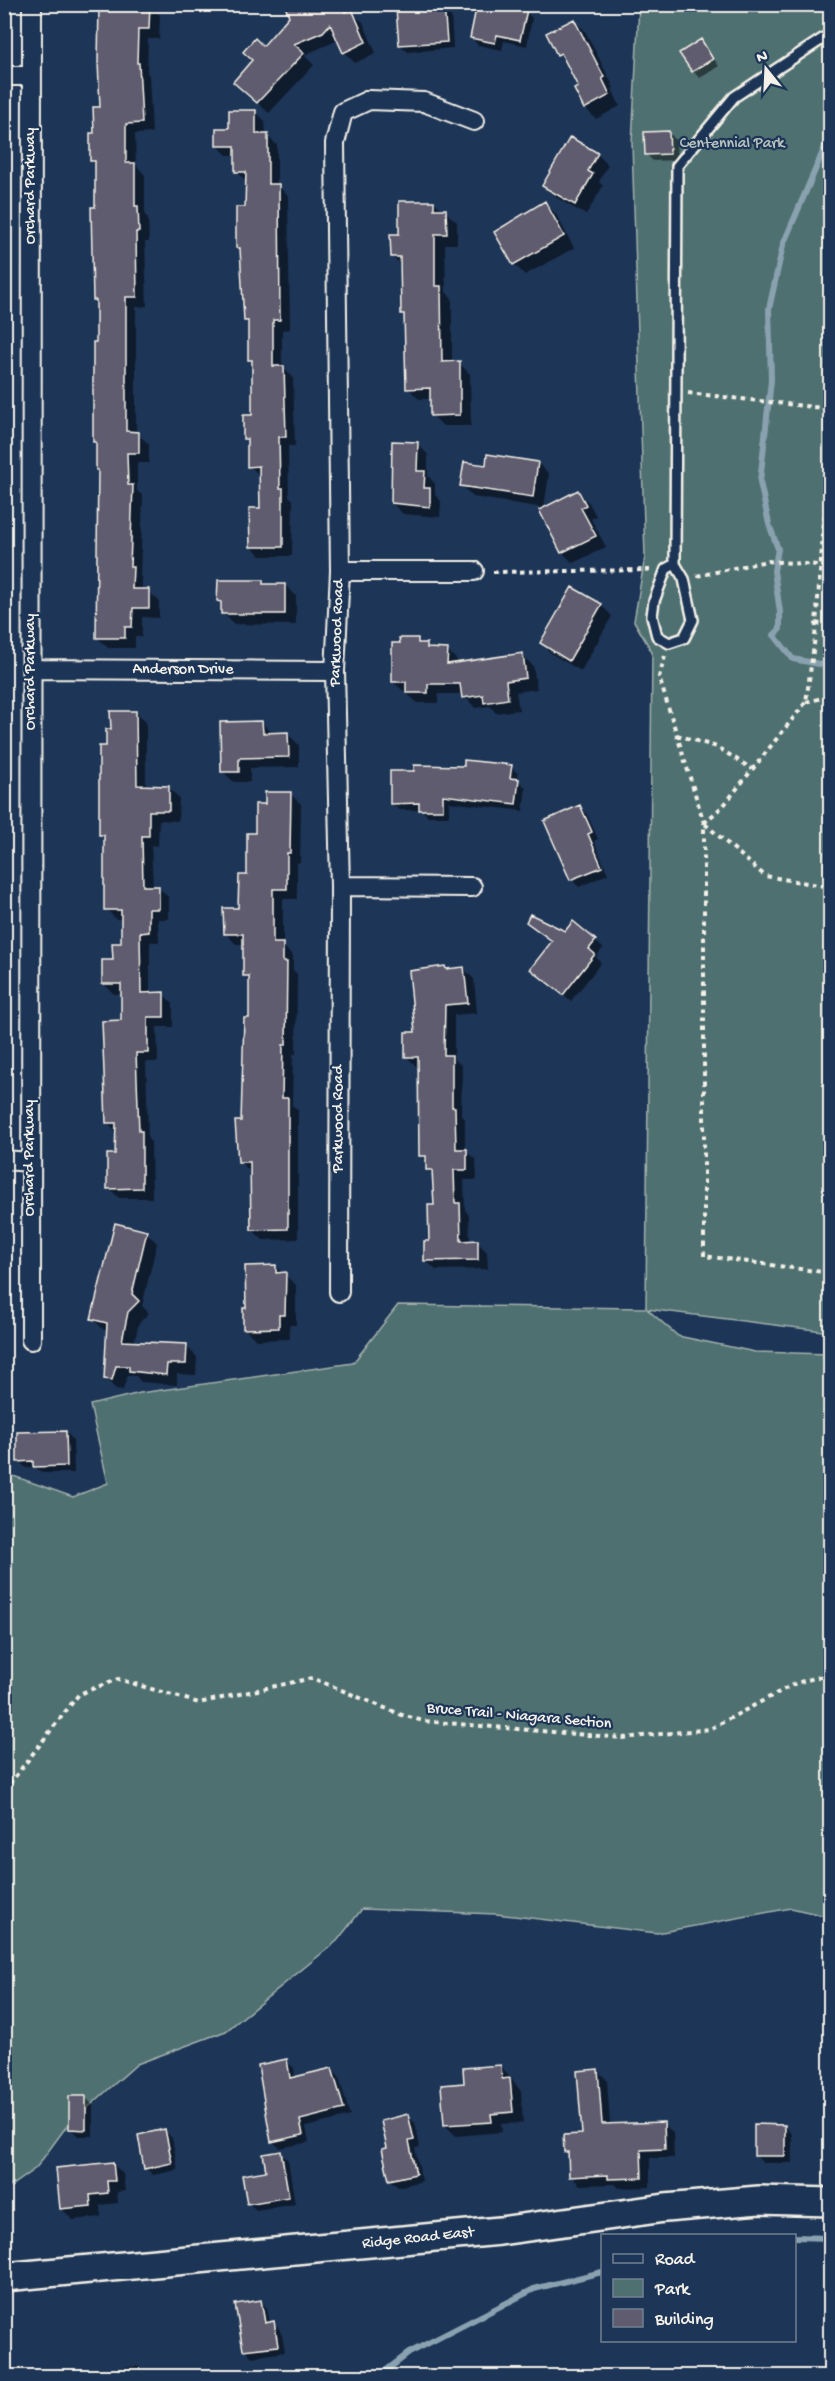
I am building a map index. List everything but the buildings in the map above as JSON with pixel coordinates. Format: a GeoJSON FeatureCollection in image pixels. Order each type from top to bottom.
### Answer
{"type":"FeatureCollection","features":[{"type":"Feature","properties":{"kind":"main road","name":"Ridge Road East"},"geometry":{"type":"LineString","coordinates":[[4,2277],[466,2235],[665,2208],[759,2200],[831,2202]]}},
{"type":"Feature","properties":{"kind":"street","name":"Orchard Parkway"},"geometry":{"type":"LineString","coordinates":[[31,1340],[32,4]]}},
{"type":"Feature","properties":{"kind":"street"},"geometry":{"type":"LineString","coordinates":[[4,76],[31,76]]}},
{"type":"Feature","properties":{"kind":"street","name":"Parkwood Road"},"geometry":{"type":"LineString","coordinates":[[339,1292],[340,886],[335,671],[340,571],[335,143],[343,112],[369,99],[424,102],[474,121]]}},
{"type":"Feature","properties":{"kind":"street"},"geometry":{"type":"LineString","coordinates":[[340,571],[474,571]]}},
{"type":"Feature","properties":{"kind":"street","name":"Anderson Drive"},"geometry":{"type":"LineString","coordinates":[[32,669],[335,671]]}},
{"type":"Feature","properties":{"kind":"street"},"geometry":{"type":"LineString","coordinates":[[340,886],[472,886]]}},
{"type":"Feature","properties":{"kind":"street"},"geometry":{"type":"LineString","coordinates":[[4,1160],[30,1162]]}},
{"type":"Feature","properties":{"kind":"lane"},"geometry":{"type":"LineString","coordinates":[[675,564],[666,569],[654,601],[652,616],[657,636],[669,643],[684,638],[693,620],[684,579],[675,564],[677,166],[734,97],[831,34]]}},
{"type":"Feature","properties":{"kind":"path"},"geometry":{"type":"LineString","coordinates":[[695,394],[831,409]]}},
{"type":"Feature","properties":{"kind":"path"},"geometry":{"type":"LineString","coordinates":[[704,823],[723,805],[806,702],[815,637],[831,446]]}},
{"type":"Feature","properties":{"kind":"path"},"geometry":{"type":"LineString","coordinates":[[684,579],[767,561],[831,566]]}},
{"type":"Feature","properties":{"kind":"path"},"geometry":{"type":"LineString","coordinates":[[474,571],[659,569]]}},
{"type":"Feature","properties":{"kind":"path"},"geometry":{"type":"LineString","coordinates":[[816,623],[831,626]]}},
{"type":"Feature","properties":{"kind":"path"},"geometry":{"type":"LineString","coordinates":[[664,663],[659,677],[704,823],[704,1256],[831,1273]]}},
{"type":"Feature","properties":{"kind":"path"},"geometry":{"type":"LineString","coordinates":[[806,702],[831,696]]}},
{"type":"Feature","properties":{"kind":"path"},"geometry":{"type":"LineString","coordinates":[[677,735],[717,747],[753,769]]}},
{"type":"Feature","properties":{"kind":"path"},"geometry":{"type":"LineString","coordinates":[[704,823],[765,876],[831,886]]}},
{"type":"Feature","properties":{"kind":"path","name":"Bruce Trail - Niagara Section"},"geometry":{"type":"LineString","coordinates":[[4,1791],[79,1694],[118,1679],[200,1703],[312,1678],[402,1715],[423,1721],[623,1738],[710,1729],[796,1683],[831,1674]]}},
{"type":"Feature","properties":{"kind":"green space","name":"Centennial Park"},"geometry":{"type":"Polygon","coordinates":[[[639,5],[830,5],[830,1332],[647,1309],[678,1336],[755,1352],[830,1354],[830,1917],[791,1908],[657,1933],[496,1914],[362,1909],[337,1941],[226,2031],[137,2064],[66,2127],[36,2168],[5,2190],[5,1473],[73,1497],[108,1483],[90,1405],[140,1393],[353,1363],[398,1305],[646,1308],[652,652],[634,621],[645,557],[632,143],[639,5]]]}},
{"type":"Feature","properties":{"kind":"waterway"},"geometry":{"type":"LineString","coordinates":[[830,135],[783,245],[769,309],[771,380],[760,482],[769,524],[778,549],[774,571],[780,629],[774,635],[793,659],[830,666]]}},
{"type":"Feature","properties":{"kind":"waterway"},"geometry":{"type":"LineString","coordinates":[[796,2237],[830,2238]]}},
{"type":"Feature","properties":{"kind":"waterway"},"geometry":{"type":"LineString","coordinates":[[379,2376],[409,2353],[534,2289],[601,2272]]}}]}
